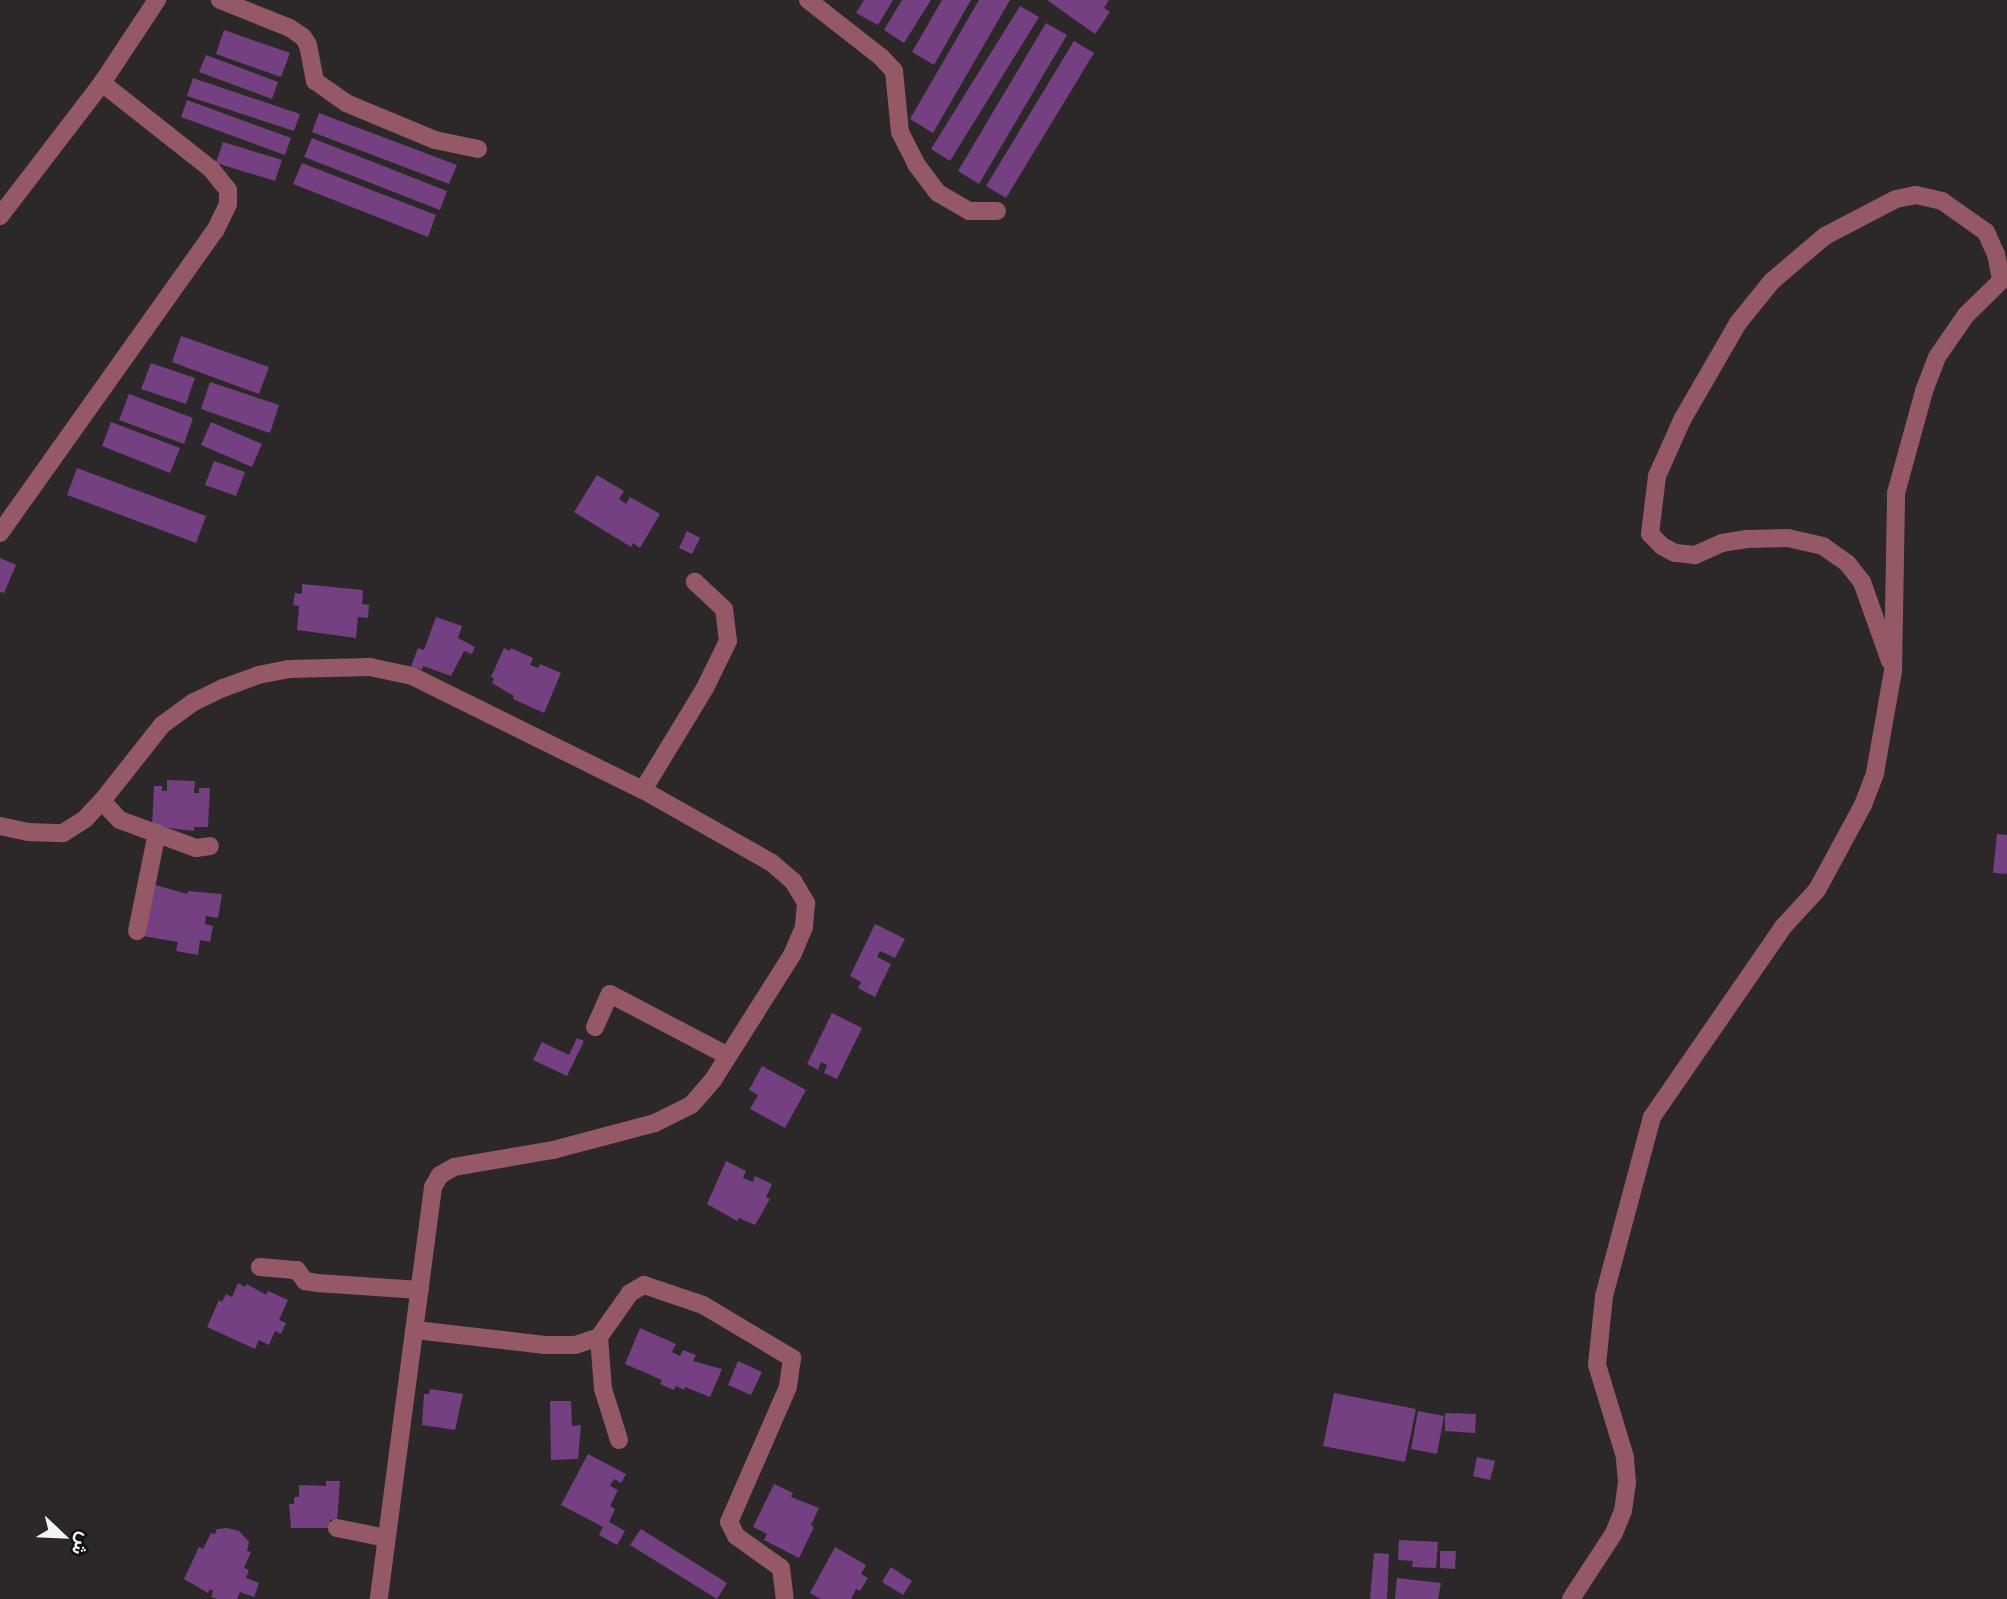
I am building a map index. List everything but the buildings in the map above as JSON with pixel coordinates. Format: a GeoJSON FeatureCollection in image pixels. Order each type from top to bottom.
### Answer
{"type":"FeatureCollection","features":[{"type":"Feature","properties":{"kind":"street"},"geometry":{"type":"LineString","coordinates":[[0,216],[102,83],[157,0]]}},
{"type":"Feature","properties":{"kind":"street"},"geometry":{"type":"LineString","coordinates":[[219,0],[303,37],[308,45],[314,81],[346,103],[435,140],[478,149]]}},
{"type":"Feature","properties":{"kind":"street"},"geometry":{"type":"LineString","coordinates":[[808,0],[881,57],[894,72],[900,131],[916,163],[938,193],[969,211],[997,211]]}},
{"type":"Feature","properties":{"kind":"street"},"geometry":{"type":"LineString","coordinates":[[0,533],[215,231],[228,204],[228,190],[211,169],[102,83]]}},
{"type":"Feature","properties":{"kind":"street"},"geometry":{"type":"LineString","coordinates":[[1571,1599],[1614,1534],[1623,1511],[1627,1482],[1625,1457],[1597,1365],[1604,1296],[1652,1117],[1783,928],[1816,890],[1849,835],[1875,773],[1893,671],[1896,492],[1920,404],[1937,357],[1966,315],[2004,277],[1986,232],[1942,201],[1916,195],[1896,199],[1825,236],[1772,281],[1738,323],[1682,420],[1657,476],[1650,534],[1675,554],[1695,555],[1722,543],[1747,539],[1788,538],[1822,545],[1847,563],[1862,582],[1893,671]]}},
{"type":"Feature","properties":{"kind":"street"},"geometry":{"type":"LineString","coordinates":[[643,790],[705,688],[728,641],[724,609],[695,582]]}},
{"type":"Feature","properties":{"kind":"street"},"geometry":{"type":"LineString","coordinates":[[0,826],[29,832],[64,833],[85,819],[102,802],[162,725],[194,702],[258,675],[325,666],[370,667],[412,676],[643,790],[772,863],[793,881],[806,903],[804,927],[793,955],[713,1080],[691,1105],[654,1123],[552,1150],[454,1167],[440,1175],[433,1187],[379,1599]]}},
{"type":"Feature","properties":{"kind":"street"},"geometry":{"type":"LineString","coordinates":[[102,802],[120,820],[196,848],[209,846]]}},
{"type":"Feature","properties":{"kind":"street"},"geometry":{"type":"LineString","coordinates":[[137,931],[157,833]]}},
{"type":"Feature","properties":{"kind":"street"},"geometry":{"type":"LineString","coordinates":[[595,1027],[610,993],[728,1056]]}},
{"type":"Feature","properties":{"kind":"street"},"geometry":{"type":"LineString","coordinates":[[260,1267],[298,1270],[305,1281],[317,1283],[420,1290]]}},
{"type":"Feature","properties":{"kind":"street"},"geometry":{"type":"LineString","coordinates":[[416,1330],[545,1345],[575,1345],[599,1337],[630,1293],[644,1285],[703,1305],[792,1358],[788,1387],[729,1522],[736,1536],[781,1568],[785,1599]]}},
{"type":"Feature","properties":{"kind":"street"},"geometry":{"type":"LineString","coordinates":[[599,1337],[603,1389],[619,1440]]}},
{"type":"Feature","properties":{"kind":"street"},"geometry":{"type":"LineString","coordinates":[[337,1528],[386,1538]]}}]}
